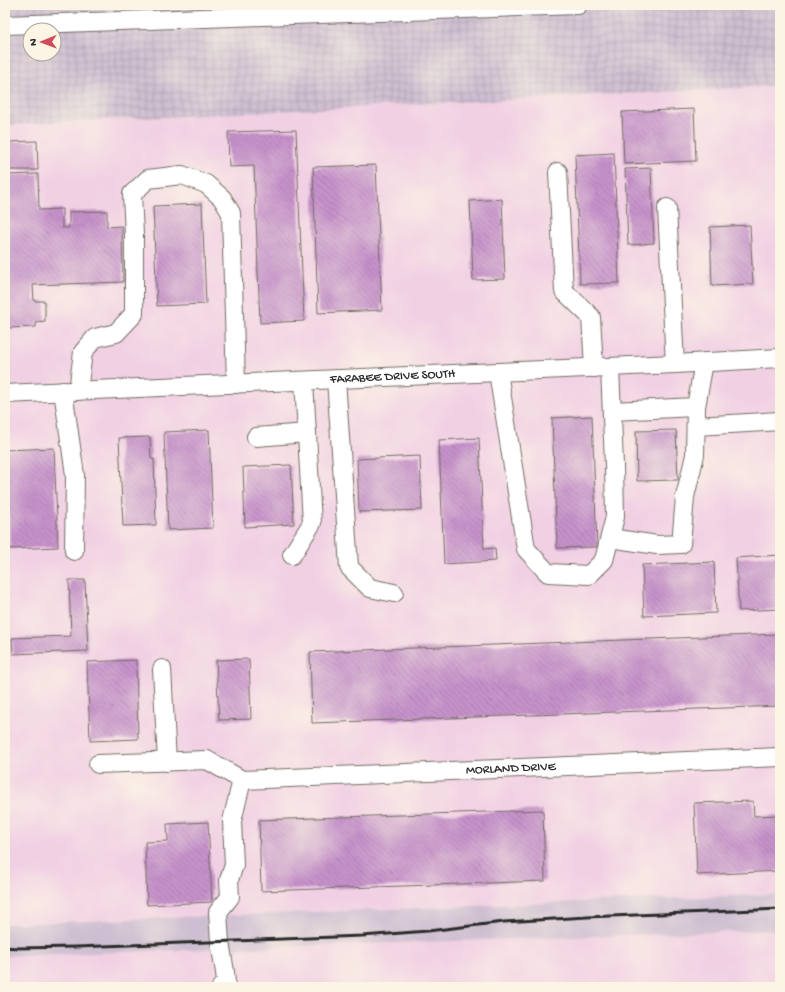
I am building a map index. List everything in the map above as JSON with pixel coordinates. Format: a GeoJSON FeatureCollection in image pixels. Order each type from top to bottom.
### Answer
{"type":"FeatureCollection","features":[{"type":"Feature","properties":{"kind":"street"},"geometry":{"type":"LineString","coordinates":[[5,25],[452,7],[578,5]]}},
{"type":"Feature","properties":{"kind":"street"},"geometry":{"type":"LineString","coordinates":[[498,372],[526,549],[548,573],[589,575],[604,560],[615,517],[612,411],[591,317],[564,292],[558,172]]}},
{"type":"Feature","properties":{"kind":"street"},"geometry":{"type":"LineString","coordinates":[[74,551],[75,475],[71,391],[83,352],[95,338],[116,333],[134,314],[134,235],[132,194],[148,179],[182,175],[206,184],[222,198],[231,213],[236,384]]}},
{"type":"Feature","properties":{"kind":"street"},"geometry":{"type":"LineString","coordinates":[[667,208],[675,364]]}},
{"type":"Feature","properties":{"kind":"street","name":"FARABEE DRIVE SOUTH"},"geometry":{"type":"LineString","coordinates":[[5,394],[780,358]]}},
{"type":"Feature","properties":{"kind":"street"},"geometry":{"type":"LineString","coordinates":[[610,538],[657,545],[681,544],[685,497],[695,455],[696,407],[704,362]]}},
{"type":"Feature","properties":{"kind":"street"},"geometry":{"type":"LineString","coordinates":[[336,379],[349,567],[370,588],[394,592]]}},
{"type":"Feature","properties":{"kind":"street"},"geometry":{"type":"LineString","coordinates":[[292,555],[312,523],[304,381]]}},
{"type":"Feature","properties":{"kind":"street"},"geometry":{"type":"LineString","coordinates":[[612,411],[696,407]]}},
{"type":"Feature","properties":{"kind":"street"},"geometry":{"type":"LineString","coordinates":[[696,426],[780,421]]}},
{"type":"Feature","properties":{"kind":"street"},"geometry":{"type":"LineString","coordinates":[[256,437],[307,433]]}},
{"type":"Feature","properties":{"kind":"street"},"geometry":{"type":"LineString","coordinates":[[162,669],[168,762]]}},
{"type":"Feature","properties":{"kind":"street","name":"MORLAND DRIVE"},"geometry":{"type":"LineString","coordinates":[[242,780],[780,757]]}},
{"type":"Feature","properties":{"kind":"street"},"geometry":{"type":"LineString","coordinates":[[98,764],[207,760],[242,780],[232,821],[234,865],[229,880],[230,897],[218,912],[220,942],[226,983],[222,987]]}},
{"type":"Feature","properties":{"kind":"shaded area"},"geometry":{"type":"Polygon","coordinates":[[[5,5],[780,5],[780,86],[5,125],[5,5]]]}},
{"type":"Feature","properties":{"kind":"shaded area"},"geometry":{"type":"Polygon","coordinates":[[[780,86],[780,894],[5,924],[5,125],[780,86]]]}},
{"type":"Feature","properties":{"kind":"shaded area"},"geometry":{"type":"Polygon","coordinates":[[[780,894],[780,930],[5,956],[5,924],[780,894]]]}},
{"type":"Feature","properties":{"kind":"shaded area"},"geometry":{"type":"Polygon","coordinates":[[[780,930],[780,987],[5,987],[5,956],[780,930]]]}},
{"type":"Feature","properties":{"kind":"building"},"geometry":{"type":"Polygon","coordinates":[[[694,109],[696,161],[624,164],[622,112],[694,109]]]}},
{"type":"Feature","properties":{"kind":"building"},"geometry":{"type":"Polygon","coordinates":[[[296,130],[304,321],[260,323],[254,166],[229,167],[228,132],[296,130]]]}},
{"type":"Feature","properties":{"kind":"building"},"geometry":{"type":"Polygon","coordinates":[[[37,141],[38,170],[6,170],[5,142],[37,141]]]}},
{"type":"Feature","properties":{"kind":"building"},"geometry":{"type":"Polygon","coordinates":[[[614,153],[619,283],[580,284],[575,155],[614,153]]]}},
{"type":"Feature","properties":{"kind":"building"},"geometry":{"type":"Polygon","coordinates":[[[376,165],[382,310],[318,313],[313,167],[376,165]]]}},
{"type":"Feature","properties":{"kind":"building"},"geometry":{"type":"Polygon","coordinates":[[[651,168],[654,243],[628,245],[625,169],[651,168]]]}},
{"type":"Feature","properties":{"kind":"building"},"geometry":{"type":"Polygon","coordinates":[[[38,174],[39,210],[62,209],[62,228],[69,228],[69,212],[107,211],[107,227],[122,226],[123,282],[33,285],[34,301],[45,301],[45,321],[36,322],[36,327],[8,328],[5,175],[38,174]]]}},
{"type":"Feature","properties":{"kind":"building"},"geometry":{"type":"Polygon","coordinates":[[[502,199],[505,279],[473,280],[470,201],[502,199]]]}},
{"type":"Feature","properties":{"kind":"building"},"geometry":{"type":"Polygon","coordinates":[[[202,204],[206,304],[157,306],[153,206],[202,204]]]}},
{"type":"Feature","properties":{"kind":"building"},"geometry":{"type":"Polygon","coordinates":[[[750,225],[753,284],[712,286],[710,227],[750,225]]]}},
{"type":"Feature","properties":{"kind":"building"},"geometry":{"type":"Polygon","coordinates":[[[592,416],[597,547],[557,548],[552,418],[592,416]]]}},
{"type":"Feature","properties":{"kind":"building"},"geometry":{"type":"Polygon","coordinates":[[[209,430],[213,528],[168,530],[164,432],[209,430]]]}},
{"type":"Feature","properties":{"kind":"building"},"geometry":{"type":"Polygon","coordinates":[[[676,430],[678,480],[637,481],[636,431],[676,430]]]}},
{"type":"Feature","properties":{"kind":"building"},"geometry":{"type":"Polygon","coordinates":[[[150,437],[151,459],[154,459],[156,525],[123,526],[119,438],[150,437]]]}},
{"type":"Feature","properties":{"kind":"building"},"geometry":{"type":"Polygon","coordinates":[[[479,438],[484,549],[495,548],[496,561],[444,564],[439,440],[479,438]]]}},
{"type":"Feature","properties":{"kind":"building"},"geometry":{"type":"Polygon","coordinates":[[[54,448],[58,547],[10,549],[6,450],[54,448]]]}},
{"type":"Feature","properties":{"kind":"building"},"geometry":{"type":"Polygon","coordinates":[[[420,456],[422,510],[359,512],[357,459],[420,456]]]}},
{"type":"Feature","properties":{"kind":"building"},"geometry":{"type":"Polygon","coordinates":[[[291,465],[294,524],[245,527],[243,467],[291,465]]]}},
{"type":"Feature","properties":{"kind":"building"},"geometry":{"type":"Polygon","coordinates":[[[780,555],[780,609],[739,611],[736,558],[780,555]]]}},
{"type":"Feature","properties":{"kind":"building"},"geometry":{"type":"Polygon","coordinates":[[[714,562],[716,613],[644,616],[642,565],[714,562]]]}},
{"type":"Feature","properties":{"kind":"building"},"geometry":{"type":"Polygon","coordinates":[[[69,580],[85,580],[88,651],[13,654],[12,638],[71,636],[69,580]]]}},
{"type":"Feature","properties":{"kind":"building"},"geometry":{"type":"Polygon","coordinates":[[[780,634],[780,706],[312,723],[310,652],[780,634]]]}},
{"type":"Feature","properties":{"kind":"building"},"geometry":{"type":"Polygon","coordinates":[[[249,659],[251,719],[219,720],[216,660],[249,659]]]}},
{"type":"Feature","properties":{"kind":"building"},"geometry":{"type":"Polygon","coordinates":[[[136,660],[138,739],[90,741],[87,662],[136,660]]]}},
{"type":"Feature","properties":{"kind":"building"},"geometry":{"type":"Polygon","coordinates":[[[753,801],[754,816],[780,815],[780,871],[697,875],[694,803],[753,801]]]}},
{"type":"Feature","properties":{"kind":"building"},"geometry":{"type":"Polygon","coordinates":[[[543,810],[545,881],[261,891],[259,820],[543,810]]]}},
{"type":"Feature","properties":{"kind":"building"},"geometry":{"type":"Polygon","coordinates":[[[208,822],[212,902],[147,905],[145,842],[168,841],[167,824],[208,822]]]}},
{"type":"Feature","properties":{"kind":"railway"},"geometry":{"type":"LineString","coordinates":[[5,947],[76,947],[362,936],[428,931],[504,922],[780,909]]}}]}
